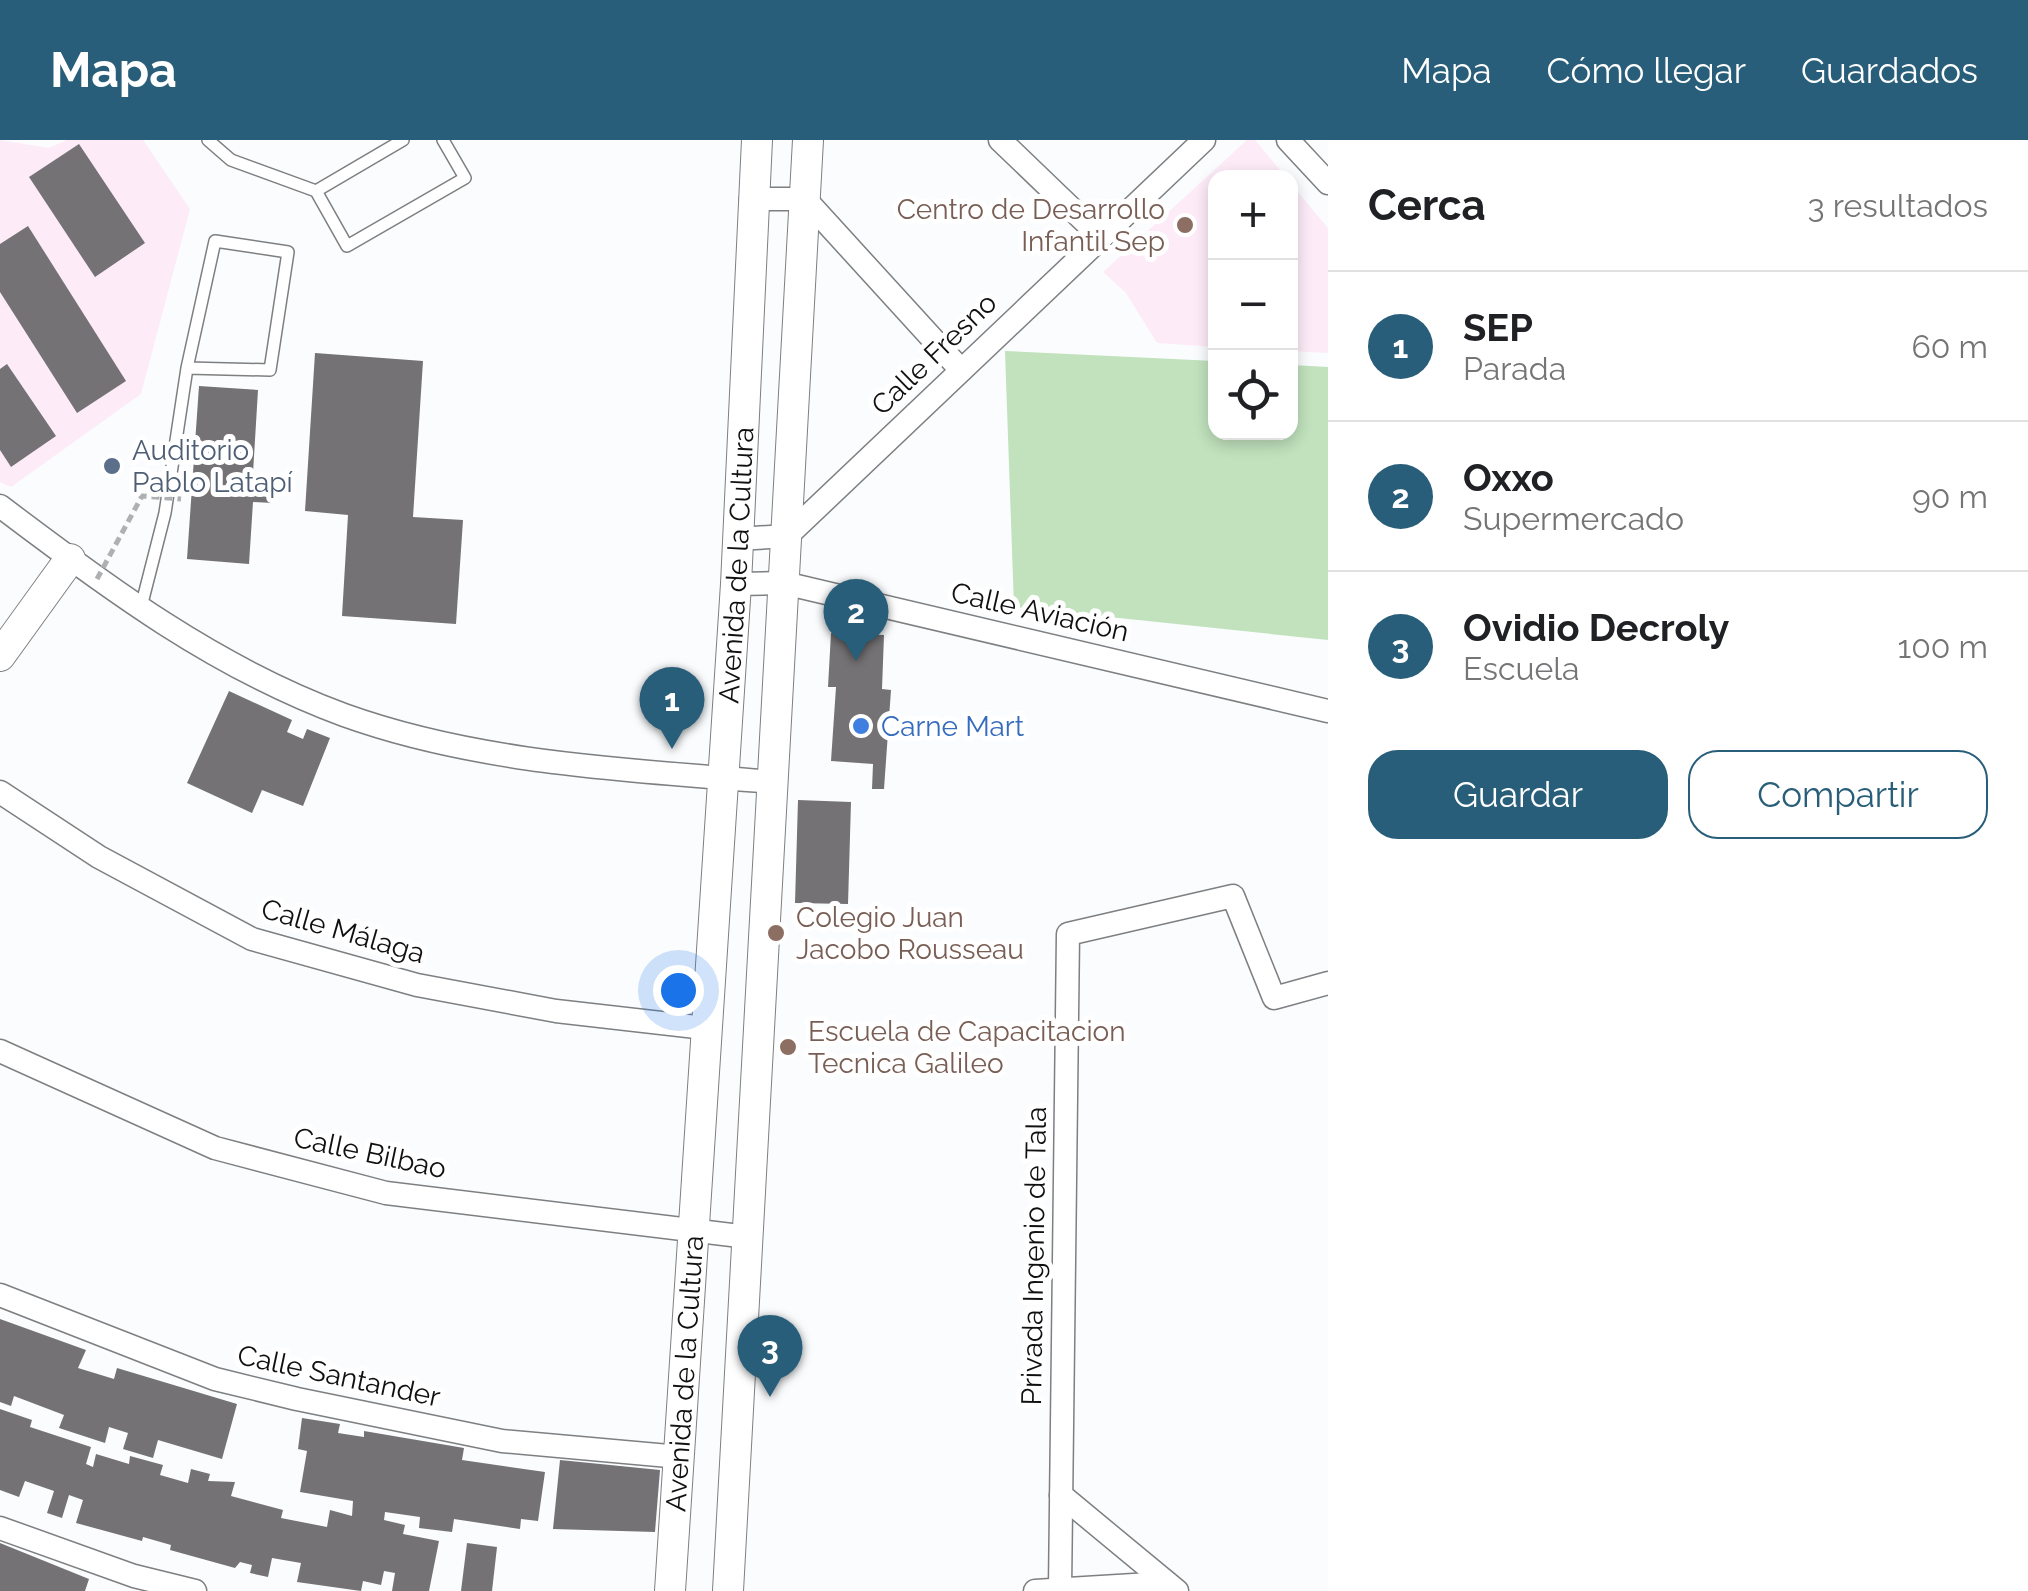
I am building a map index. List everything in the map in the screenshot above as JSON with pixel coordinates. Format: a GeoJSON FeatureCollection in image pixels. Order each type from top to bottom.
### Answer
{"type":"FeatureCollection","features":[{"type":"Feature","properties":{"kind":"main road","name":"Avenida de la Cultura"},"geometry":{"type":"LineString","coordinates":[[670,1591],[720,778],[736,584],[756,140]]}},
{"type":"Feature","properties":{"kind":"main road","name":"Avenida de la Cultura"},"geometry":{"type":"LineString","coordinates":[[728,1591],[808,140]]}},
{"type":"Feature","properties":{"kind":"main road"},"geometry":{"type":"LineString","coordinates":[[0,656],[70,559]]}},
{"type":"Feature","properties":{"kind":"street"},"geometry":{"type":"LineString","coordinates":[[1000,140],[1101,238]]}},
{"type":"Feature","properties":{"kind":"street","name":"Calle Fresno"},"geometry":{"type":"LineString","coordinates":[[787,536],[1204,140]]}},
{"type":"Feature","properties":{"kind":"street"},"geometry":{"type":"LineString","coordinates":[[1288,140],[1328,183]]}},
{"type":"Feature","properties":{"kind":"street"},"geometry":{"type":"LineString","coordinates":[[751,199],[805,199],[961,370]]}},
{"type":"Feature","properties":{"kind":"street"},"geometry":{"type":"LineString","coordinates":[[0,506],[140,612],[198,646],[344,715],[459,746],[658,775],[773,782]]}},
{"type":"Feature","properties":{"kind":"street"},"geometry":{"type":"LineString","coordinates":[[737,539],[787,536]]}},
{"type":"Feature","properties":{"kind":"street","name":"Calle Aviación"},"geometry":{"type":"LineString","coordinates":[[736,584],[784,583],[1328,711]]}},
{"type":"Feature","properties":{"kind":"street","name":"Calle Málaga"},"geometry":{"type":"LineString","coordinates":[[0,792],[100,856],[252,939],[418,986],[556,1011],[705,1028]]}},
{"type":"Feature","properties":{"kind":"street","name":"Privada Ingenio de Tala"},"geometry":{"type":"LineString","coordinates":[[1060,1589],[1068,934],[1233,896],[1274,998],[1328,983]]}},
{"type":"Feature","properties":{"kind":"street","name":"Calle Bilbao"},"geometry":{"type":"LineString","coordinates":[[0,1050],[215,1148],[367,1188],[748,1238]]}},
{"type":"Feature","properties":{"kind":"street","name":"Calle Santander"},"geometry":{"type":"LineString","coordinates":[[0,1295],[214,1379],[297,1399],[502,1442],[680,1457]]}},
{"type":"Feature","properties":{"kind":"street"},"geometry":{"type":"LineString","coordinates":[[1061,1495],[1172,1587]]}},
{"type":"Feature","properties":{"kind":"street"},"geometry":{"type":"LineString","coordinates":[[0,1528],[134,1576],[196,1591]]}},
{"type":"Feature","properties":{"kind":"street"},"geometry":{"type":"LineString","coordinates":[[1036,1591],[1172,1587]]}},
{"type":"Feature","properties":{"kind":"lane"},"geometry":{"type":"LineString","coordinates":[[208,140],[231,160],[316,191],[347,246],[465,178],[442,140]]}},
{"type":"Feature","properties":{"kind":"lane"},"geometry":{"type":"LineString","coordinates":[[316,191],[403,140]]}},
{"type":"Feature","properties":{"kind":"lane"},"geometry":{"type":"LineString","coordinates":[[140,612],[165,513],[187,368],[214,241],[288,252],[270,370],[187,368]]}},
{"type":"Feature","properties":{"kind":"path"},"geometry":{"type":"LineString","coordinates":[[97,580],[142,496],[181,499]]}},
{"type":"Feature","properties":{"kind":"shaded area"},"geometry":{"type":"Polygon","coordinates":[[[0,140],[49,148],[67,140],[143,140],[190,209],[141,394],[11,487],[0,482],[0,140]]]}},
{"type":"Feature","properties":{"kind":"shaded area","name":"Centro de Desarrollo Infantil Sep"},"geometry":{"type":"Polygon","coordinates":[[[1247,140],[1255,140],[1280,170],[1214,170],[1247,140]]]}},
{"type":"Feature","properties":{"kind":"shaded area","name":"Centro de Desarrollo Infantil Sep"},"geometry":{"type":"Polygon","coordinates":[[[1208,176],[1208,347],[1157,343],[1126,293],[1103,272],[1208,176]]]}},
{"type":"Feature","properties":{"kind":"shaded area"},"geometry":{"type":"Polygon","coordinates":[[[1298,192],[1328,228],[1328,353],[1298,351],[1298,192]]]}},
{"type":"Feature","properties":{"kind":"green space"},"geometry":{"type":"Polygon","coordinates":[[[1005,351],[1208,361],[1208,440],[1298,440],[1298,365],[1328,367],[1328,640],[1014,607],[1005,351]]]}},
{"type":"Feature","properties":{"kind":"building"},"geometry":{"type":"Polygon","coordinates":[[[79,144],[145,243],[95,277],[29,177],[79,144]]]}},
{"type":"Feature","properties":{"kind":"building"},"geometry":{"type":"Polygon","coordinates":[[[28,226],[126,381],[77,413],[0,292],[0,244],[28,226]]]}},
{"type":"Feature","properties":{"kind":"building"},"geometry":{"type":"Polygon","coordinates":[[[315,353],[423,361],[413,517],[463,520],[456,624],[342,616],[348,515],[305,511],[315,353]]]}},
{"type":"Feature","properties":{"kind":"building"},"geometry":{"type":"Polygon","coordinates":[[[7,364],[56,436],[11,467],[0,450],[0,369],[7,364]]]}},
{"type":"Feature","properties":{"kind":"building"},"geometry":{"type":"Polygon","coordinates":[[[199,386],[258,390],[253,473],[275,475],[273,503],[253,502],[249,564],[187,559],[199,386]]]}},
{"type":"Feature","properties":{"kind":"building","name":"Carne Mart"},"geometry":{"type":"Polygon","coordinates":[[[831,633],[884,635],[882,689],[891,690],[884,789],[872,789],[873,764],[831,761],[836,687],[828,687],[831,633]]]}},
{"type":"Feature","properties":{"kind":"building"},"geometry":{"type":"Polygon","coordinates":[[[229,691],[292,720],[287,732],[303,739],[307,729],[330,738],[303,806],[262,790],[252,813],[187,783],[229,691]]]}},
{"type":"Feature","properties":{"kind":"building"},"geometry":{"type":"Polygon","coordinates":[[[798,800],[851,802],[848,904],[795,903],[798,800]]]}},
{"type":"Feature","properties":{"kind":"building"},"geometry":{"type":"Polygon","coordinates":[[[0,1319],[86,1350],[78,1368],[114,1379],[117,1368],[237,1404],[222,1459],[158,1440],[153,1458],[123,1449],[128,1433],[109,1427],[105,1443],[59,1428],[64,1415],[14,1396],[11,1406],[0,1402],[0,1319]]]}},
{"type":"Feature","properties":{"kind":"building"},"geometry":{"type":"Polygon","coordinates":[[[0,1409],[32,1420],[30,1427],[91,1447],[86,1464],[93,1467],[96,1454],[129,1464],[130,1456],[163,1465],[160,1475],[188,1483],[191,1469],[210,1474],[208,1481],[235,1482],[231,1496],[283,1510],[281,1518],[327,1527],[330,1510],[352,1516],[353,1501],[300,1492],[307,1451],[298,1449],[302,1418],[340,1424],[338,1433],[364,1437],[364,1431],[464,1448],[462,1460],[545,1472],[538,1521],[521,1519],[520,1529],[454,1519],[452,1532],[419,1528],[420,1517],[385,1512],[384,1520],[405,1525],[403,1534],[439,1541],[429,1591],[392,1591],[395,1573],[384,1571],[381,1585],[363,1581],[361,1591],[297,1582],[301,1563],[272,1558],[268,1577],[250,1573],[252,1565],[240,1562],[235,1568],[170,1550],[171,1545],[143,1537],[142,1541],[76,1523],[83,1500],[69,1495],[62,1518],[47,1513],[54,1491],[25,1481],[19,1497],[0,1490],[0,1409]]]}},
{"type":"Feature","properties":{"kind":"building"},"geometry":{"type":"Polygon","coordinates":[[[560,1460],[660,1470],[655,1532],[553,1529],[560,1460]]]}},
{"type":"Feature","properties":{"kind":"building"},"geometry":{"type":"Polygon","coordinates":[[[0,1543],[89,1579],[85,1591],[0,1591],[0,1543]]]}},
{"type":"Feature","properties":{"kind":"building"},"geometry":{"type":"Polygon","coordinates":[[[467,1543],[497,1547],[492,1591],[461,1591],[467,1543]]]}},
{"type":"Feature","properties":{"kind":"place","name":"Centro de Desarrollo Infantil Sep"},"geometry":{"type":"Point","coordinates":[1185,225]}},
{"type":"Feature","properties":{"kind":"place","name":"Auditorio Pablo Latapí"},"geometry":{"type":"Point","coordinates":[112,466]}},
{"type":"Feature","properties":{"kind":"place","name":"Oxxo"},"geometry":{"type":"Point","coordinates":[856,661]}},
{"type":"Feature","properties":{"kind":"place","name":"Carne Mart"},"geometry":{"type":"Point","coordinates":[861,726]}},
{"type":"Feature","properties":{"kind":"place","name":"SEP"},"geometry":{"type":"Point","coordinates":[672,749]}},
{"type":"Feature","properties":{"kind":"place","name":"Colegio Juan Jacobo Rousseau"},"geometry":{"type":"Point","coordinates":[776,933]}},
{"type":"Feature","properties":{"kind":"place","name":"Escuela de Capacitacion Tecnica Galileo"},"geometry":{"type":"Point","coordinates":[788,1047]}},
{"type":"Feature","properties":{"kind":"place","name":"Ovidio Decroly"},"geometry":{"type":"Point","coordinates":[770,1397]}}]}
